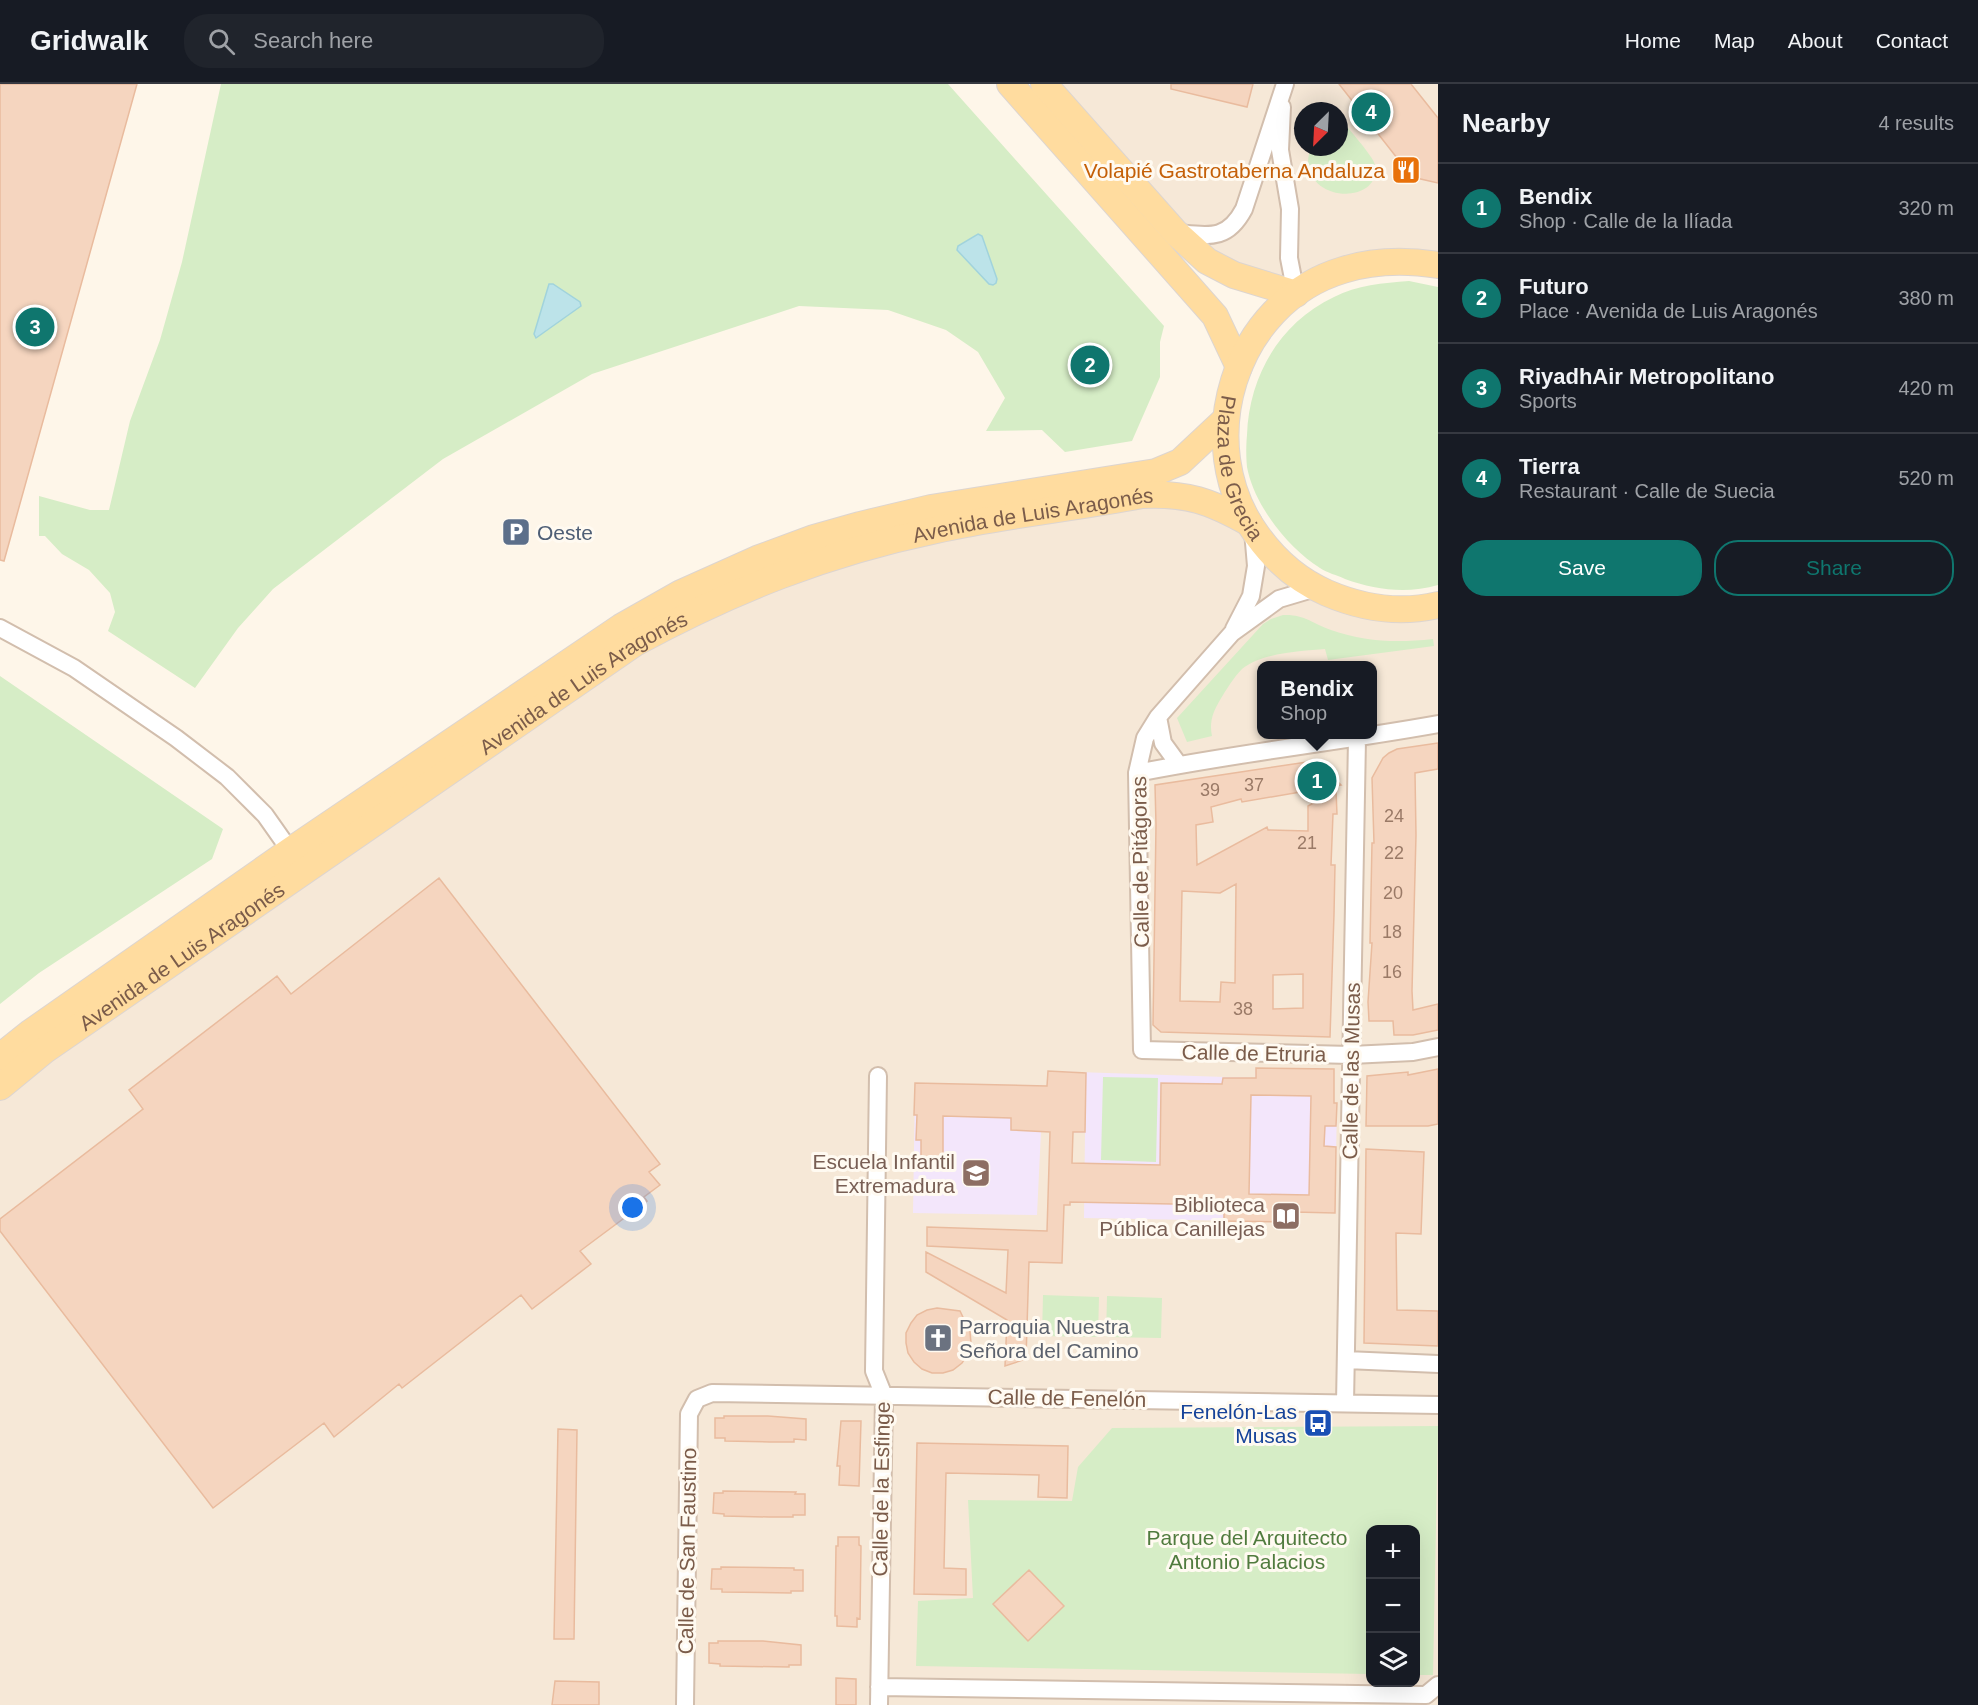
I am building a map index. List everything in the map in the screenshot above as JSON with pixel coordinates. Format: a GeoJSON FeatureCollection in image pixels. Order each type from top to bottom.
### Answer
{"type":"FeatureCollection","features":[{"type":"Feature","properties":{"kind":"main road"},"geometry":{"type":"LineString","coordinates":[[1010,84],[1218,320],[1239,367]]}},
{"type":"Feature","properties":{"kind":"main road"},"geometry":{"type":"LineString","coordinates":[[1044,84],[1176,232],[1207,261],[1234,275],[1296,294]]}},
{"type":"Feature","properties":{"kind":"main road","name":"Plaza de Grecia"},"geometry":{"type":"LineString","coordinates":[[1438,265],[1414,261],[1375,262],[1342,270],[1296,294],[1278,309],[1249,346],[1230,392],[1226,419],[1227,462],[1239,503],[1251,526],[1280,562],[1316,588],[1345,601],[1375,608],[1399,610],[1438,605]]}},
{"type":"Feature","properties":{"kind":"main road","name":"Avenida de Luis Aragonés"},"geometry":{"type":"LineString","coordinates":[[0,1087],[45,1050],[298,862],[621,627],[681,594],[757,559],[814,538],[860,525],[930,508],[1156,472],[1180,462],[1226,419]]}},
{"type":"Feature","properties":{"kind":"main road","name":"Avenida de Luis Aragonés"},"geometry":{"type":"LineString","coordinates":[[0,1057],[30,1033],[634,643],[691,612],[765,580],[858,549],[936,530],[1142,495],[1171,494],[1192,498],[1224,509],[1251,526]]}},
{"type":"Feature","properties":{"kind":"street"},"geometry":{"type":"LineString","coordinates":[[1176,232],[1218,236],[1239,219],[1284,86]]}},
{"type":"Feature","properties":{"kind":"street"},"geometry":{"type":"LineString","coordinates":[[1284,86],[1280,150],[1290,209],[1289,258],[1296,294]]}},
{"type":"Feature","properties":{"kind":"street","name":"Calle de Pitágoras"},"geometry":{"type":"LineString","coordinates":[[1232,633],[1251,596],[1256,566],[1251,526]]}},
{"type":"Feature","properties":{"kind":"street","name":"Calle de Pitágoras"},"geometry":{"type":"LineString","coordinates":[[1142,1050],[1137,773],[1145,738],[1158,717],[1232,633],[1279,599],[1316,588]]}},
{"type":"Feature","properties":{"kind":"street"},"geometry":{"type":"LineString","coordinates":[[0,628],[74,668],[176,738],[226,777],[265,815],[298,862]]}},
{"type":"Feature","properties":{"kind":"street"},"geometry":{"type":"LineString","coordinates":[[1158,717],[1163,743],[1179,765]]}},
{"type":"Feature","properties":{"kind":"street"},"geometry":{"type":"LineString","coordinates":[[1377,735],[1438,724]]}},
{"type":"Feature","properties":{"kind":"street"},"geometry":{"type":"LineString","coordinates":[[1137,773],[1357,739]]}},
{"type":"Feature","properties":{"kind":"street","name":"Calle de las Musas"},"geometry":{"type":"LineString","coordinates":[[1345,1403],[1357,739]]}},
{"type":"Feature","properties":{"kind":"street","name":"Calle de Etruria"},"geometry":{"type":"LineString","coordinates":[[1142,1050],[1351,1055],[1413,1053],[1438,1047]]}},
{"type":"Feature","properties":{"kind":"street","name":"Calle de la Esfinge"},"geometry":{"type":"LineString","coordinates":[[878,1076],[874,1371],[884,1396],[879,1705]]}},
{"type":"Feature","properties":{"kind":"street"},"geometry":{"type":"LineString","coordinates":[[1346,1360],[1438,1364]]}},
{"type":"Feature","properties":{"kind":"street","name":"Calle de Fenelón"},"geometry":{"type":"LineString","coordinates":[[697,1399],[712,1393],[1438,1405]]}},
{"type":"Feature","properties":{"kind":"street","name":"Calle de San Faustino"},"geometry":{"type":"LineString","coordinates":[[686,1705],[689,1414],[697,1399]]}},
{"type":"Feature","properties":{"kind":"street"},"geometry":{"type":"LineString","coordinates":[[879,1687],[1432,1690]]}},
{"type":"Feature","properties":{"kind":"shaded area"},"geometry":{"type":"Polygon","coordinates":[[[1044,84],[1438,84],[1438,265],[1320,280],[1234,275],[1044,84]]]}},
{"type":"Feature","properties":{"kind":"shaded area"},"geometry":{"type":"Polygon","coordinates":[[[1127,498],[1224,509],[1316,588],[1438,605],[1438,1705],[0,1705],[0,1087],[635,643],[765,580],[1127,498]]]}},
{"type":"Feature","properties":{"kind":"shaded area"},"geometry":{"type":"Polygon","coordinates":[[[1256,1068],[1334,1069],[1334,1103],[1337,1103],[1335,1213],[1295,1212],[1294,1222],[1084,1218],[1085,1133],[1041,1131],[1037,1215],[913,1213],[915,1083],[1047,1086],[1048,1071],[1255,1078],[1256,1068]]]}},
{"type":"Feature","properties":{"kind":"green space"},"geometry":{"type":"Polygon","coordinates":[[[221,84],[948,84],[1164,326],[1160,342],[1160,377],[1132,441],[1065,452],[1042,430],[986,431],[1005,398],[978,352],[946,330],[888,310],[799,306],[592,374],[443,459],[273,589],[238,628],[195,688],[108,631],[115,612],[110,593],[89,570],[62,554],[45,536],[39,536],[39,496],[90,510],[109,510],[130,421],[160,340],[182,262],[221,84]]]}},
{"type":"Feature","properties":{"kind":"green space"},"geometry":{"type":"Polygon","coordinates":[[[1348,128],[1373,161],[1374,178],[1368,187],[1357,192],[1344,194],[1331,191],[1320,185],[1311,175],[1309,156],[1348,156],[1348,128]]]}},
{"type":"Feature","properties":{"kind":"green space"},"geometry":{"type":"Polygon","coordinates":[[[1409,281],[1438,287],[1438,585],[1391,590],[1368,586],[1323,570],[1296,549],[1274,524],[1257,496],[1247,467],[1246,447],[1249,413],[1261,373],[1271,354],[1297,321],[1343,293],[1370,285],[1409,281]]]}},
{"type":"Feature","properties":{"kind":"green space"},"geometry":{"type":"Polygon","coordinates":[[[1283,615],[1302,617],[1331,630],[1356,637],[1394,641],[1433,639],[1434,646],[1328,660],[1325,649],[1260,659],[1242,669],[1225,692],[1212,717],[1212,736],[1187,742],[1177,718],[1263,624],[1283,615]]]}},
{"type":"Feature","properties":{"kind":"green space"},"geometry":{"type":"Polygon","coordinates":[[[0,676],[223,829],[212,859],[39,973],[0,1004],[0,676]]]}},
{"type":"Feature","properties":{"kind":"green space"},"geometry":{"type":"Polygon","coordinates":[[[1103,1077],[1158,1078],[1156,1162],[1101,1160],[1103,1077]]]}},
{"type":"Feature","properties":{"kind":"green space"},"geometry":{"type":"Polygon","coordinates":[[[1043,1295],[1099,1297],[1098,1337],[1042,1336],[1043,1295]]]}},
{"type":"Feature","properties":{"kind":"green space"},"geometry":{"type":"Polygon","coordinates":[[[1107,1296],[1162,1298],[1161,1338],[1106,1337],[1107,1296]]]}},
{"type":"Feature","properties":{"kind":"green space","name":"Parque del Arquitecto Antonio Palacios"},"geometry":{"type":"Polygon","coordinates":[[[1438,1426],[1433,1675],[1420,1675],[1420,1525],[1366,1525],[1366,1674],[916,1666],[918,1601],[973,1598],[968,1500],[1072,1501],[1078,1467],[1112,1428],[1438,1426]]]}},
{"type":"Feature","properties":{"kind":"water"},"geometry":{"type":"Polygon","coordinates":[[[978,234],[982,236],[997,279],[993,285],[989,284],[957,250],[958,246],[978,234]]]}},
{"type":"Feature","properties":{"kind":"water"},"geometry":{"type":"Polygon","coordinates":[[[549,284],[553,284],[580,302],[581,306],[536,338],[534,334],[549,284]]]}},
{"type":"Feature","properties":{"kind":"building"},"geometry":{"type":"Polygon","coordinates":[[[0,84],[137,84],[4,561],[0,560],[0,84]]]}},
{"type":"Feature","properties":{"kind":"building"},"geometry":{"type":"Polygon","coordinates":[[[1171,84],[1253,84],[1247,107],[1171,89],[1171,84]]]}},
{"type":"Feature","properties":{"kind":"building"},"geometry":{"type":"Polygon","coordinates":[[[1339,84],[1411,84],[1438,118],[1438,183],[1412,177],[1339,84]]]}},
{"type":"Feature","properties":{"kind":"building"},"geometry":{"type":"Polygon","coordinates":[[[1438,743],[1438,769],[1415,773],[1416,835],[1412,991],[1413,1010],[1438,1004],[1438,1030],[1413,1035],[1394,1035],[1393,1021],[1369,1021],[1372,843],[1374,843],[1372,778],[1383,758],[1389,753],[1397,749],[1438,743]]]}},
{"type":"Feature","properties":{"kind":"building"},"geometry":{"type":"Polygon","coordinates":[[[1307,762],[1324,768],[1341,785],[1242,802],[1241,799],[1211,807],[1213,822],[1196,825],[1197,865],[1267,827],[1268,830],[1308,831],[1308,806],[1336,791],[1337,814],[1333,814],[1331,865],[1335,865],[1330,1037],[1161,1032],[1153,1025],[1155,785],[1307,762]],[[1236,884],[1220,893],[1182,891],[1180,1001],[1220,1002],[1221,982],[1235,983],[1236,884]],[[1303,974],[1273,975],[1273,1009],[1303,1008],[1303,974]]]}},
{"type":"Feature","properties":{"kind":"building"},"geometry":{"type":"Polygon","coordinates":[[[439,878],[660,1164],[649,1172],[660,1185],[644,1197],[647,1201],[580,1251],[591,1264],[532,1309],[521,1295],[402,1388],[399,1384],[334,1437],[324,1423],[213,1508],[0,1231],[0,1219],[143,1109],[129,1090],[277,976],[291,994],[439,878]]]}},
{"type":"Feature","properties":{"kind":"building"},"geometry":{"type":"Polygon","coordinates":[[[1256,1068],[1334,1069],[1334,1103],[1337,1103],[1336,1126],[1325,1126],[1324,1146],[1336,1147],[1335,1213],[1294,1212],[1294,1222],[1224,1221],[1224,1205],[1070,1202],[1070,1205],[1064,1205],[1062,1263],[1029,1262],[1026,1359],[1005,1366],[1007,1320],[926,1272],[926,1252],[1006,1293],[1008,1250],[927,1246],[927,1227],[1047,1231],[1050,1132],[1011,1130],[1011,1118],[943,1116],[943,1164],[921,1163],[921,1140],[916,1140],[917,1115],[914,1115],[915,1083],[1047,1086],[1048,1071],[1086,1073],[1085,1132],[1073,1132],[1072,1163],[1160,1165],[1161,1083],[1222,1084],[1223,1078],[1256,1078],[1256,1068]],[[1251,1095],[1249,1194],[1309,1195],[1311,1096],[1251,1095]]]}},
{"type":"Feature","properties":{"kind":"building"},"geometry":{"type":"Polygon","coordinates":[[[1438,1069],[1438,1124],[1366,1126],[1367,1076],[1408,1072],[1408,1075],[1438,1069]]]}},
{"type":"Feature","properties":{"kind":"building"},"geometry":{"type":"Polygon","coordinates":[[[1366,1149],[1424,1152],[1421,1234],[1396,1233],[1397,1310],[1438,1311],[1438,1346],[1364,1343],[1366,1149]]]}},
{"type":"Feature","properties":{"kind":"building","name":"Parroquia Nuestra Señora del Camino"},"geometry":{"type":"Polygon","coordinates":[[[937,1308],[960,1311],[970,1332],[971,1343],[968,1354],[953,1370],[943,1373],[932,1373],[922,1369],[908,1353],[906,1343],[906,1333],[917,1315],[937,1308]]]}},
{"type":"Feature","properties":{"kind":"building"},"geometry":{"type":"Polygon","coordinates":[[[724,1416],[806,1419],[806,1440],[770,1442],[725,1441],[725,1438],[715,1438],[715,1418],[724,1418],[724,1416]]]}},
{"type":"Feature","properties":{"kind":"building"},"geometry":{"type":"Polygon","coordinates":[[[841,1421],[861,1421],[859,1486],[839,1485],[840,1466],[837,1466],[841,1421]]]}},
{"type":"Feature","properties":{"kind":"building"},"geometry":{"type":"Polygon","coordinates":[[[558,1429],[577,1430],[574,1639],[554,1639],[558,1429]]]}},
{"type":"Feature","properties":{"kind":"building"},"geometry":{"type":"Polygon","coordinates":[[[917,1443],[1068,1446],[1067,1498],[1038,1497],[1039,1475],[946,1473],[944,1568],[966,1569],[966,1595],[914,1594],[917,1443]]]}},
{"type":"Feature","properties":{"kind":"building"},"geometry":{"type":"Polygon","coordinates":[[[723,1491],[805,1494],[805,1515],[769,1517],[724,1516],[724,1514],[713,1513],[714,1493],[723,1493],[723,1491]]]}},
{"type":"Feature","properties":{"kind":"building"},"geometry":{"type":"Polygon","coordinates":[[[838,1537],[859,1537],[861,1546],[860,1619],[857,1618],[857,1627],[837,1626],[837,1616],[835,1616],[838,1537]]]}},
{"type":"Feature","properties":{"kind":"building"},"geometry":{"type":"Polygon","coordinates":[[[721,1567],[803,1570],[803,1591],[791,1591],[791,1593],[722,1592],[722,1589],[711,1589],[712,1569],[721,1569],[721,1567]]]}},
{"type":"Feature","properties":{"kind":"building"},"geometry":{"type":"Polygon","coordinates":[[[1029,1570],[1064,1606],[1028,1641],[993,1604],[1029,1570]]]}},
{"type":"Feature","properties":{"kind":"building"},"geometry":{"type":"Polygon","coordinates":[[[718,1641],[763,1641],[801,1645],[801,1665],[789,1665],[789,1667],[720,1666],[720,1664],[709,1663],[709,1643],[718,1643],[718,1641]]]}},
{"type":"Feature","properties":{"kind":"building"},"geometry":{"type":"Polygon","coordinates":[[[836,1678],[856,1679],[856,1705],[836,1705],[836,1678]]]}},
{"type":"Feature","properties":{"kind":"building"},"geometry":{"type":"Polygon","coordinates":[[[555,1681],[599,1682],[599,1705],[552,1705],[555,1681]]]}},
{"type":"Feature","properties":{"kind":"place","name":"Tierra"},"geometry":{"type":"Point","coordinates":[1371,112]}},
{"type":"Feature","properties":{"kind":"place","name":"Volapié Gastrotaberna Andaluza"},"geometry":{"type":"Point","coordinates":[1406,170]}},
{"type":"Feature","properties":{"kind":"place","name":"RiyadhAir Metropolitano"},"geometry":{"type":"Point","coordinates":[35,327]}},
{"type":"Feature","properties":{"kind":"place","name":"Futuro"},"geometry":{"type":"Point","coordinates":[1090,365]}},
{"type":"Feature","properties":{"kind":"place","name":"Oeste"},"geometry":{"type":"Point","coordinates":[516,532]}},
{"type":"Feature","properties":{"kind":"place","name":"Bendix"},"geometry":{"type":"Point","coordinates":[1317,781]}},
{"type":"Feature","properties":{"kind":"place","name":"Escuela Infantil Extremadura"},"geometry":{"type":"Point","coordinates":[976,1173]}},
{"type":"Feature","properties":{"kind":"place","name":"Biblioteca Pública Canillejas"},"geometry":{"type":"Point","coordinates":[1286,1216]}},
{"type":"Feature","properties":{"kind":"place","name":"Parroquia Nuestra Señora del Camino"},"geometry":{"type":"Point","coordinates":[938,1338]}},
{"type":"Feature","properties":{"kind":"place","name":"Fenelón-Las Musas"},"geometry":{"type":"Point","coordinates":[1318,1423]}}]}
